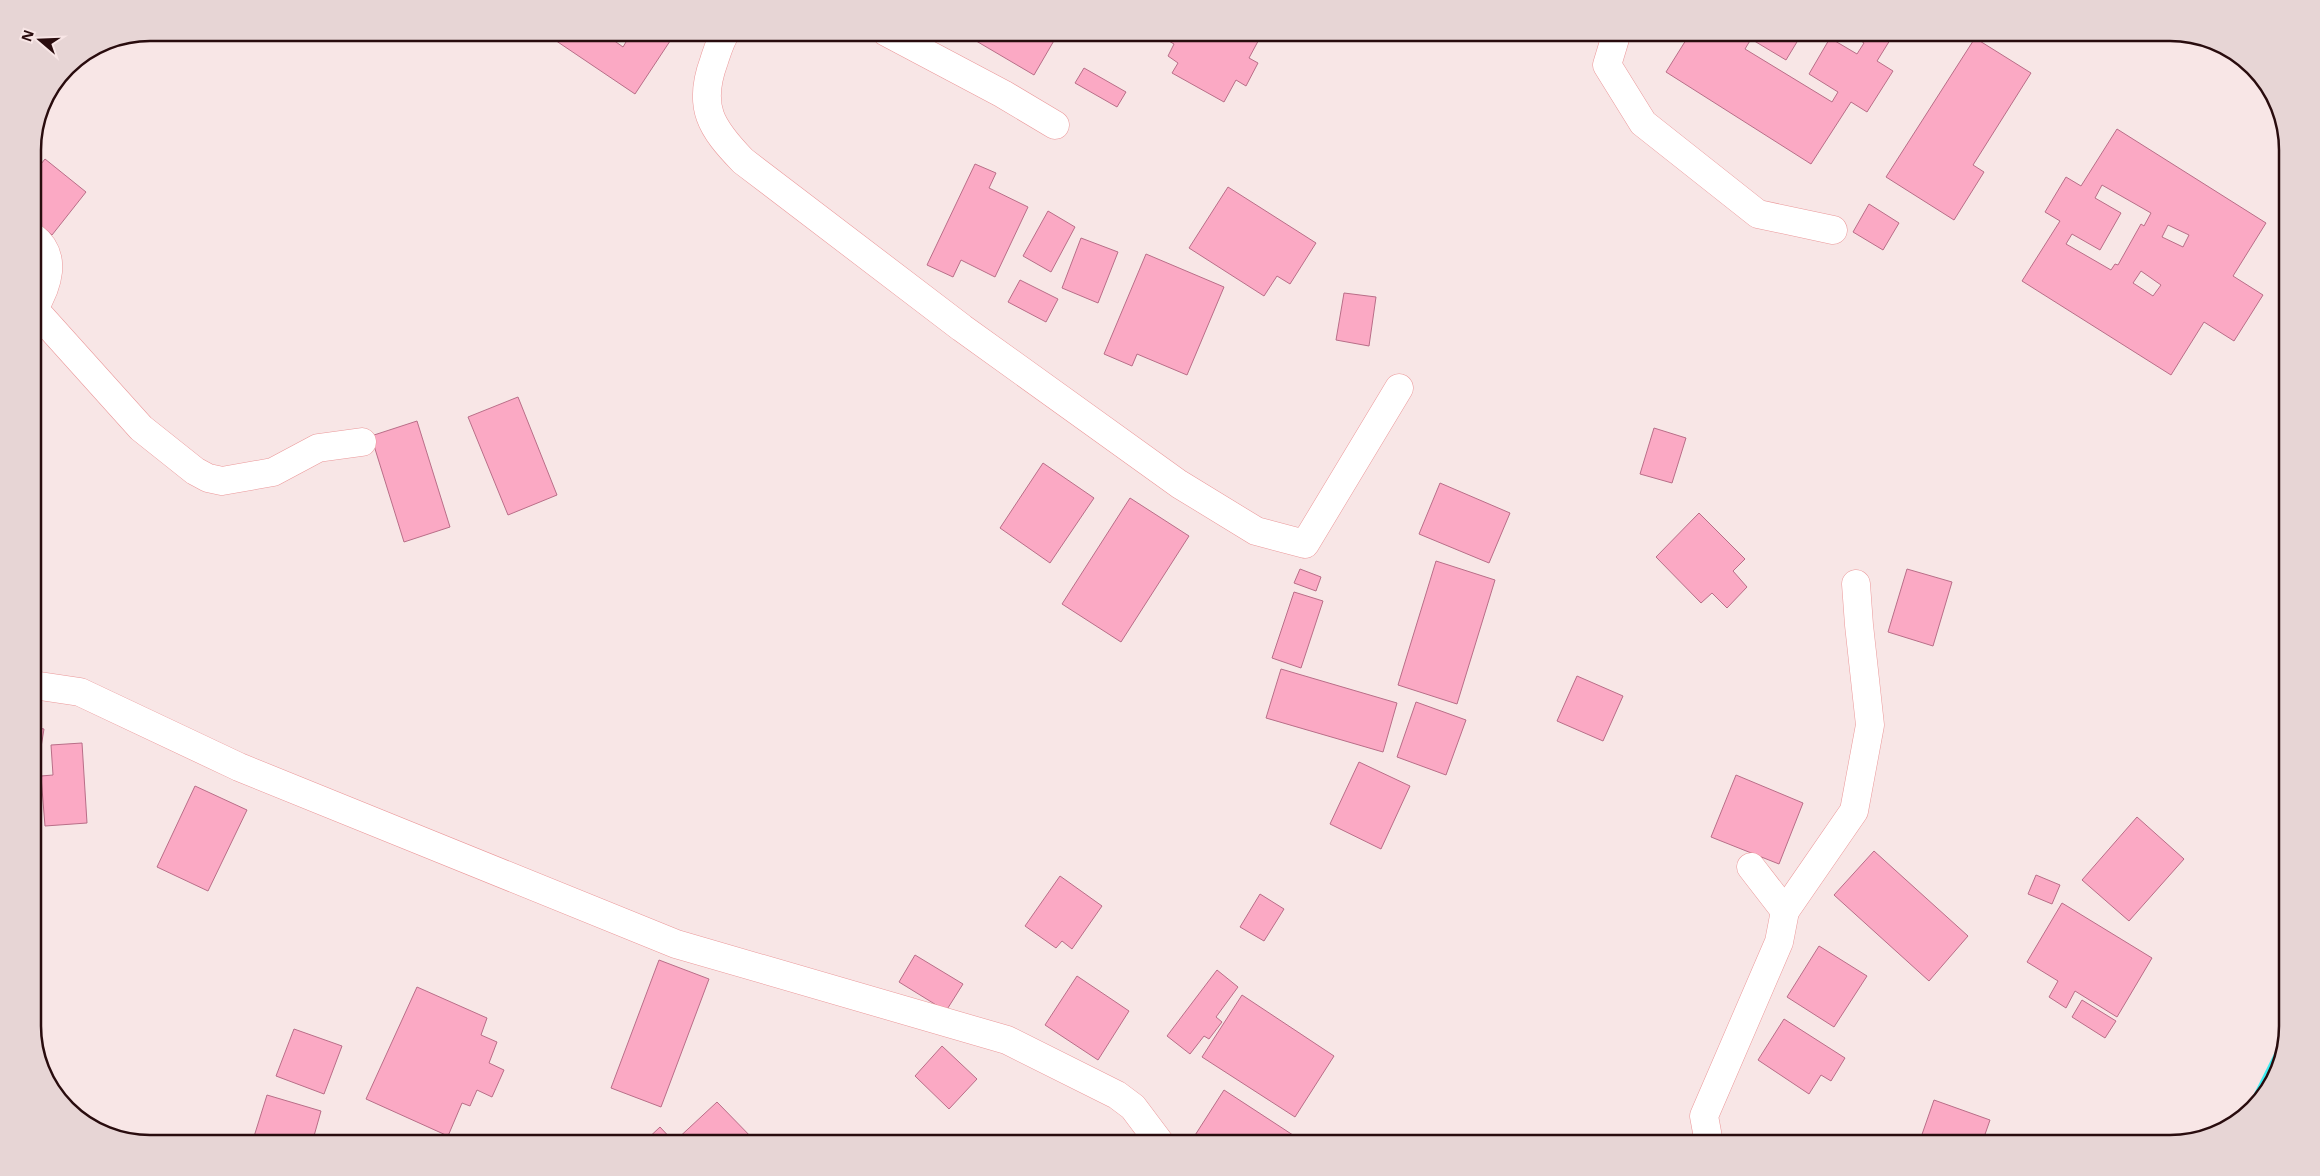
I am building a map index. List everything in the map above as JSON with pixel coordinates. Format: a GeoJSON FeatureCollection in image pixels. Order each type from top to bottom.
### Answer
{"type":"FeatureCollection","features":[{"type":"Feature","properties":{"kind":"street"},"geometry":{"type":"LineString","coordinates":[[722,41],[707,80],[706,106],[712,124],[725,143],[743,161],[970,334],[1179,484],[1256,531],[1305,544],[1399,388]]}},
{"type":"Feature","properties":{"kind":"street"},"geometry":{"type":"LineString","coordinates":[[903,41],[1003,94],[1055,125]]}},
{"type":"Feature","properties":{"kind":"street"},"geometry":{"type":"LineString","coordinates":[[1614,41],[1607,65],[1643,123],[1758,214],[1833,230]]}},
{"type":"Feature","properties":{"kind":"street"},"geometry":{"type":"LineString","coordinates":[[41,243],[49,262],[48,276],[41,291]]}},
{"type":"Feature","properties":{"kind":"street"},"geometry":{"type":"LineString","coordinates":[[41,318],[141,428],[195,471],[208,478],[222,481],[273,472],[318,448],[362,442]]}},
{"type":"Feature","properties":{"kind":"street"},"geometry":{"type":"LineString","coordinates":[[1707,1135],[1704,1116],[1778,942],[1785,911],[1854,811],[1870,725],[1858,625],[1856,584]]}},
{"type":"Feature","properties":{"kind":"street"},"geometry":{"type":"LineString","coordinates":[[41,686],[80,692],[239,767],[676,944],[1007,1040],[1117,1095],[1133,1107],[1153,1135]]}},
{"type":"Feature","properties":{"kind":"street"},"geometry":{"type":"LineString","coordinates":[[1751,867],[1785,911]]}},
{"type":"Feature","properties":{"kind":"building"},"geometry":{"type":"Polygon","coordinates":[[[556,41],[615,41],[623,47],[627,41],[670,41],[635,94],[556,41]]]}},
{"type":"Feature","properties":{"kind":"building"},"geometry":{"type":"Polygon","coordinates":[[[976,41],[1054,41],[1034,75],[976,41]]]}},
{"type":"Feature","properties":{"kind":"building"},"geometry":{"type":"Polygon","coordinates":[[[1169,41],[1258,41],[1249,58],[1258,63],[1246,86],[1236,80],[1224,102],[1172,73],[1178,63],[1168,56],[1174,44],[1169,41]]]}},
{"type":"Feature","properties":{"kind":"building"},"geometry":{"type":"Polygon","coordinates":[[[1685,41],[1750,41],[1745,49],[1832,102],[1838,92],[1809,74],[1828,41],[1835,41],[1857,54],[1864,43],[1861,41],[1889,41],[1877,61],[1893,71],[1867,112],[1851,102],[1811,164],[1666,72],[1685,41]]]}},
{"type":"Feature","properties":{"kind":"building"},"geometry":{"type":"Polygon","coordinates":[[[1754,41],[1798,41],[1786,60],[1754,41]]]}},
{"type":"Feature","properties":{"kind":"building"},"geometry":{"type":"Polygon","coordinates":[[[1973,41],[1980,41],[2031,73],[1973,165],[1984,172],[1954,220],[1886,177],[1973,41]]]}},
{"type":"Feature","properties":{"kind":"building"},"geometry":{"type":"Polygon","coordinates":[[[1084,68],[1126,92],[1117,107],[1075,83],[1084,68]]]}},
{"type":"Feature","properties":{"kind":"building"},"geometry":{"type":"Polygon","coordinates":[[[2117,129],[2266,223],[2233,276],[2263,295],[2234,341],[2204,322],[2171,375],[2022,281],[2060,221],[2045,212],[2066,177],[2081,186],[2117,129]],[[2102,185],[2095,198],[2121,213],[2100,250],[2072,234],[2066,244],[2111,270],[2115,264],[2118,265],[2141,224],[2144,226],[2151,213],[2102,185]],[[2168,225],[2162,237],[2183,247],[2189,235],[2168,225]],[[2141,271],[2133,283],[2153,296],[2161,285],[2141,271]]]}},
{"type":"Feature","properties":{"kind":"building"},"geometry":{"type":"Polygon","coordinates":[[[45,159],[86,192],[52,235],[41,226],[41,164],[45,159]]]}},
{"type":"Feature","properties":{"kind":"building"},"geometry":{"type":"Polygon","coordinates":[[[975,164],[996,173],[989,188],[1028,207],[995,277],[961,260],[953,277],[927,265],[975,164]]]}},
{"type":"Feature","properties":{"kind":"building"},"geometry":{"type":"Polygon","coordinates":[[[1228,187],[1316,243],[1290,284],[1277,276],[1264,296],[1189,248],[1228,187]]]}},
{"type":"Feature","properties":{"kind":"building"},"geometry":{"type":"Polygon","coordinates":[[[1869,204],[1899,223],[1883,250],[1853,232],[1869,204]]]}},
{"type":"Feature","properties":{"kind":"building"},"geometry":{"type":"Polygon","coordinates":[[[1048,211],[1075,227],[1051,272],[1023,256],[1048,211]]]}},
{"type":"Feature","properties":{"kind":"building"},"geometry":{"type":"Polygon","coordinates":[[[1081,238],[1118,252],[1098,303],[1062,288],[1081,238]]]}},
{"type":"Feature","properties":{"kind":"building"},"geometry":{"type":"Polygon","coordinates":[[[1146,254],[1224,287],[1187,375],[1137,354],[1132,366],[1104,354],[1146,254]]]}},
{"type":"Feature","properties":{"kind":"building"},"geometry":{"type":"Polygon","coordinates":[[[1020,280],[1058,299],[1046,322],[1008,302],[1020,280]]]}},
{"type":"Feature","properties":{"kind":"building"},"geometry":{"type":"Polygon","coordinates":[[[1344,293],[1376,297],[1369,346],[1336,340],[1344,293]]]}},
{"type":"Feature","properties":{"kind":"building"},"geometry":{"type":"Polygon","coordinates":[[[518,397],[557,495],[508,515],[468,417],[518,397]]]}},
{"type":"Feature","properties":{"kind":"building"},"geometry":{"type":"Polygon","coordinates":[[[417,421],[450,527],[404,542],[371,436],[417,421]]]}},
{"type":"Feature","properties":{"kind":"building"},"geometry":{"type":"Polygon","coordinates":[[[1654,428],[1686,438],[1672,483],[1640,474],[1654,428]]]}},
{"type":"Feature","properties":{"kind":"building"},"geometry":{"type":"Polygon","coordinates":[[[1043,463],[1094,498],[1050,563],[1000,528],[1043,463]]]}},
{"type":"Feature","properties":{"kind":"building"},"geometry":{"type":"Polygon","coordinates":[[[1440,483],[1510,513],[1489,563],[1419,534],[1440,483]]]}},
{"type":"Feature","properties":{"kind":"building"},"geometry":{"type":"Polygon","coordinates":[[[1130,498],[1189,536],[1121,642],[1062,604],[1130,498]]]}},
{"type":"Feature","properties":{"kind":"building"},"geometry":{"type":"Polygon","coordinates":[[[1699,513],[1745,559],[1733,571],[1747,587],[1727,608],[1712,593],[1701,603],[1656,557],[1699,513]]]}},
{"type":"Feature","properties":{"kind":"building"},"geometry":{"type":"Polygon","coordinates":[[[1436,561],[1495,580],[1457,704],[1398,685],[1436,561]]]}},
{"type":"Feature","properties":{"kind":"building"},"geometry":{"type":"Polygon","coordinates":[[[1300,569],[1321,577],[1316,591],[1294,583],[1300,569]]]}},
{"type":"Feature","properties":{"kind":"building"},"geometry":{"type":"Polygon","coordinates":[[[1907,569],[1952,582],[1933,646],[1888,632],[1907,569]]]}},
{"type":"Feature","properties":{"kind":"building"},"geometry":{"type":"Polygon","coordinates":[[[1294,592],[1323,601],[1301,668],[1272,658],[1294,592]]]}},
{"type":"Feature","properties":{"kind":"building"},"geometry":{"type":"Polygon","coordinates":[[[1281,669],[1397,703],[1383,752],[1266,718],[1281,669]]]}},
{"type":"Feature","properties":{"kind":"building"},"geometry":{"type":"Polygon","coordinates":[[[1577,676],[1623,696],[1603,741],[1557,721],[1577,676]]]}},
{"type":"Feature","properties":{"kind":"building"},"geometry":{"type":"Polygon","coordinates":[[[1416,702],[1466,720],[1446,775],[1397,757],[1416,702]]]}},
{"type":"Feature","properties":{"kind":"building"},"geometry":{"type":"Polygon","coordinates":[[[41,728],[44,729],[41,747],[41,728]]]}},
{"type":"Feature","properties":{"kind":"building"},"geometry":{"type":"Polygon","coordinates":[[[82,743],[87,823],[45,826],[41,776],[53,775],[51,745],[82,743]]]}},
{"type":"Feature","properties":{"kind":"building"},"geometry":{"type":"Polygon","coordinates":[[[1359,762],[1410,786],[1381,849],[1330,824],[1359,762]]]}},
{"type":"Feature","properties":{"kind":"building"},"geometry":{"type":"Polygon","coordinates":[[[1736,775],[1803,803],[1779,864],[1711,837],[1736,775]]]}},
{"type":"Feature","properties":{"kind":"building"},"geometry":{"type":"Polygon","coordinates":[[[195,786],[247,810],[208,891],[157,867],[195,786]]]}},
{"type":"Feature","properties":{"kind":"building"},"geometry":{"type":"Polygon","coordinates":[[[2137,817],[2184,859],[2129,921],[2082,880],[2137,817]]]}},
{"type":"Feature","properties":{"kind":"building"},"geometry":{"type":"Polygon","coordinates":[[[1874,851],[1968,936],[1929,981],[1834,895],[1874,851]]]}},
{"type":"Feature","properties":{"kind":"building"},"geometry":{"type":"Polygon","coordinates":[[[2036,875],[2060,885],[2052,904],[2028,894],[2036,875]]]}},
{"type":"Feature","properties":{"kind":"building"},"geometry":{"type":"Polygon","coordinates":[[[1060,876],[1102,906],[1072,949],[1062,941],[1056,948],[1025,926],[1060,876]]]}},
{"type":"Feature","properties":{"kind":"building"},"geometry":{"type":"Polygon","coordinates":[[[1260,894],[1284,909],[1264,941],[1240,927],[1260,894]]]}},
{"type":"Feature","properties":{"kind":"building"},"geometry":{"type":"Polygon","coordinates":[[[2062,903],[2152,958],[2117,1017],[2075,991],[2066,1008],[2049,997],[2058,981],[2027,962],[2062,903]]]}},
{"type":"Feature","properties":{"kind":"building"},"geometry":{"type":"Polygon","coordinates":[[[1819,946],[1867,976],[1834,1027],[1787,997],[1819,946]]]}},
{"type":"Feature","properties":{"kind":"building"},"geometry":{"type":"Polygon","coordinates":[[[915,955],[963,984],[946,1011],[899,982],[915,955]]]}},
{"type":"Feature","properties":{"kind":"building"},"geometry":{"type":"Polygon","coordinates":[[[659,960],[709,979],[661,1107],[611,1088],[659,960]]]}},
{"type":"Feature","properties":{"kind":"building"},"geometry":{"type":"Polygon","coordinates":[[[1217,970],[1238,987],[1216,1017],[1222,1022],[1209,1039],[1204,1036],[1190,1054],[1167,1036],[1217,970]]]}},
{"type":"Feature","properties":{"kind":"building"},"geometry":{"type":"Polygon","coordinates":[[[1077,976],[1129,1011],[1098,1060],[1045,1025],[1077,976]]]}},
{"type":"Feature","properties":{"kind":"building"},"geometry":{"type":"Polygon","coordinates":[[[417,987],[487,1018],[481,1035],[497,1042],[489,1063],[504,1070],[492,1097],[477,1090],[470,1106],[462,1103],[448,1135],[366,1099],[417,987]]]}},
{"type":"Feature","properties":{"kind":"building"},"geometry":{"type":"Polygon","coordinates":[[[1242,995],[1334,1056],[1295,1117],[1202,1057],[1242,995]]]}},
{"type":"Feature","properties":{"kind":"building"},"geometry":{"type":"Polygon","coordinates":[[[2082,1000],[2116,1021],[2105,1038],[2072,1017],[2082,1000]]]}},
{"type":"Feature","properties":{"kind":"building"},"geometry":{"type":"Polygon","coordinates":[[[1784,1019],[1845,1058],[1831,1081],[1821,1075],[1809,1094],[1758,1060],[1784,1019]]]}},
{"type":"Feature","properties":{"kind":"building"},"geometry":{"type":"Polygon","coordinates":[[[294,1029],[342,1046],[324,1094],[276,1076],[294,1029]]]}},
{"type":"Feature","properties":{"kind":"building"},"geometry":{"type":"Polygon","coordinates":[[[942,1046],[977,1079],[949,1109],[915,1076],[942,1046]]]}},
{"type":"Feature","properties":{"kind":"building"},"geometry":{"type":"Polygon","coordinates":[[[1224,1090],[1293,1135],[1195,1135],[1224,1090]]]}},
{"type":"Feature","properties":{"kind":"building"},"geometry":{"type":"Polygon","coordinates":[[[267,1095],[321,1111],[314,1135],[254,1135],[267,1095]]]}},
{"type":"Feature","properties":{"kind":"building"},"geometry":{"type":"Polygon","coordinates":[[[1934,1100],[1990,1120],[1985,1135],[1922,1135],[1934,1100]]]}},
{"type":"Feature","properties":{"kind":"building"},"geometry":{"type":"Polygon","coordinates":[[[717,1102],[749,1135],[682,1135],[717,1102]]]}},
{"type":"Feature","properties":{"kind":"building"},"geometry":{"type":"Polygon","coordinates":[[[660,1127],[667,1135],[652,1135],[660,1127]]]}}]}
